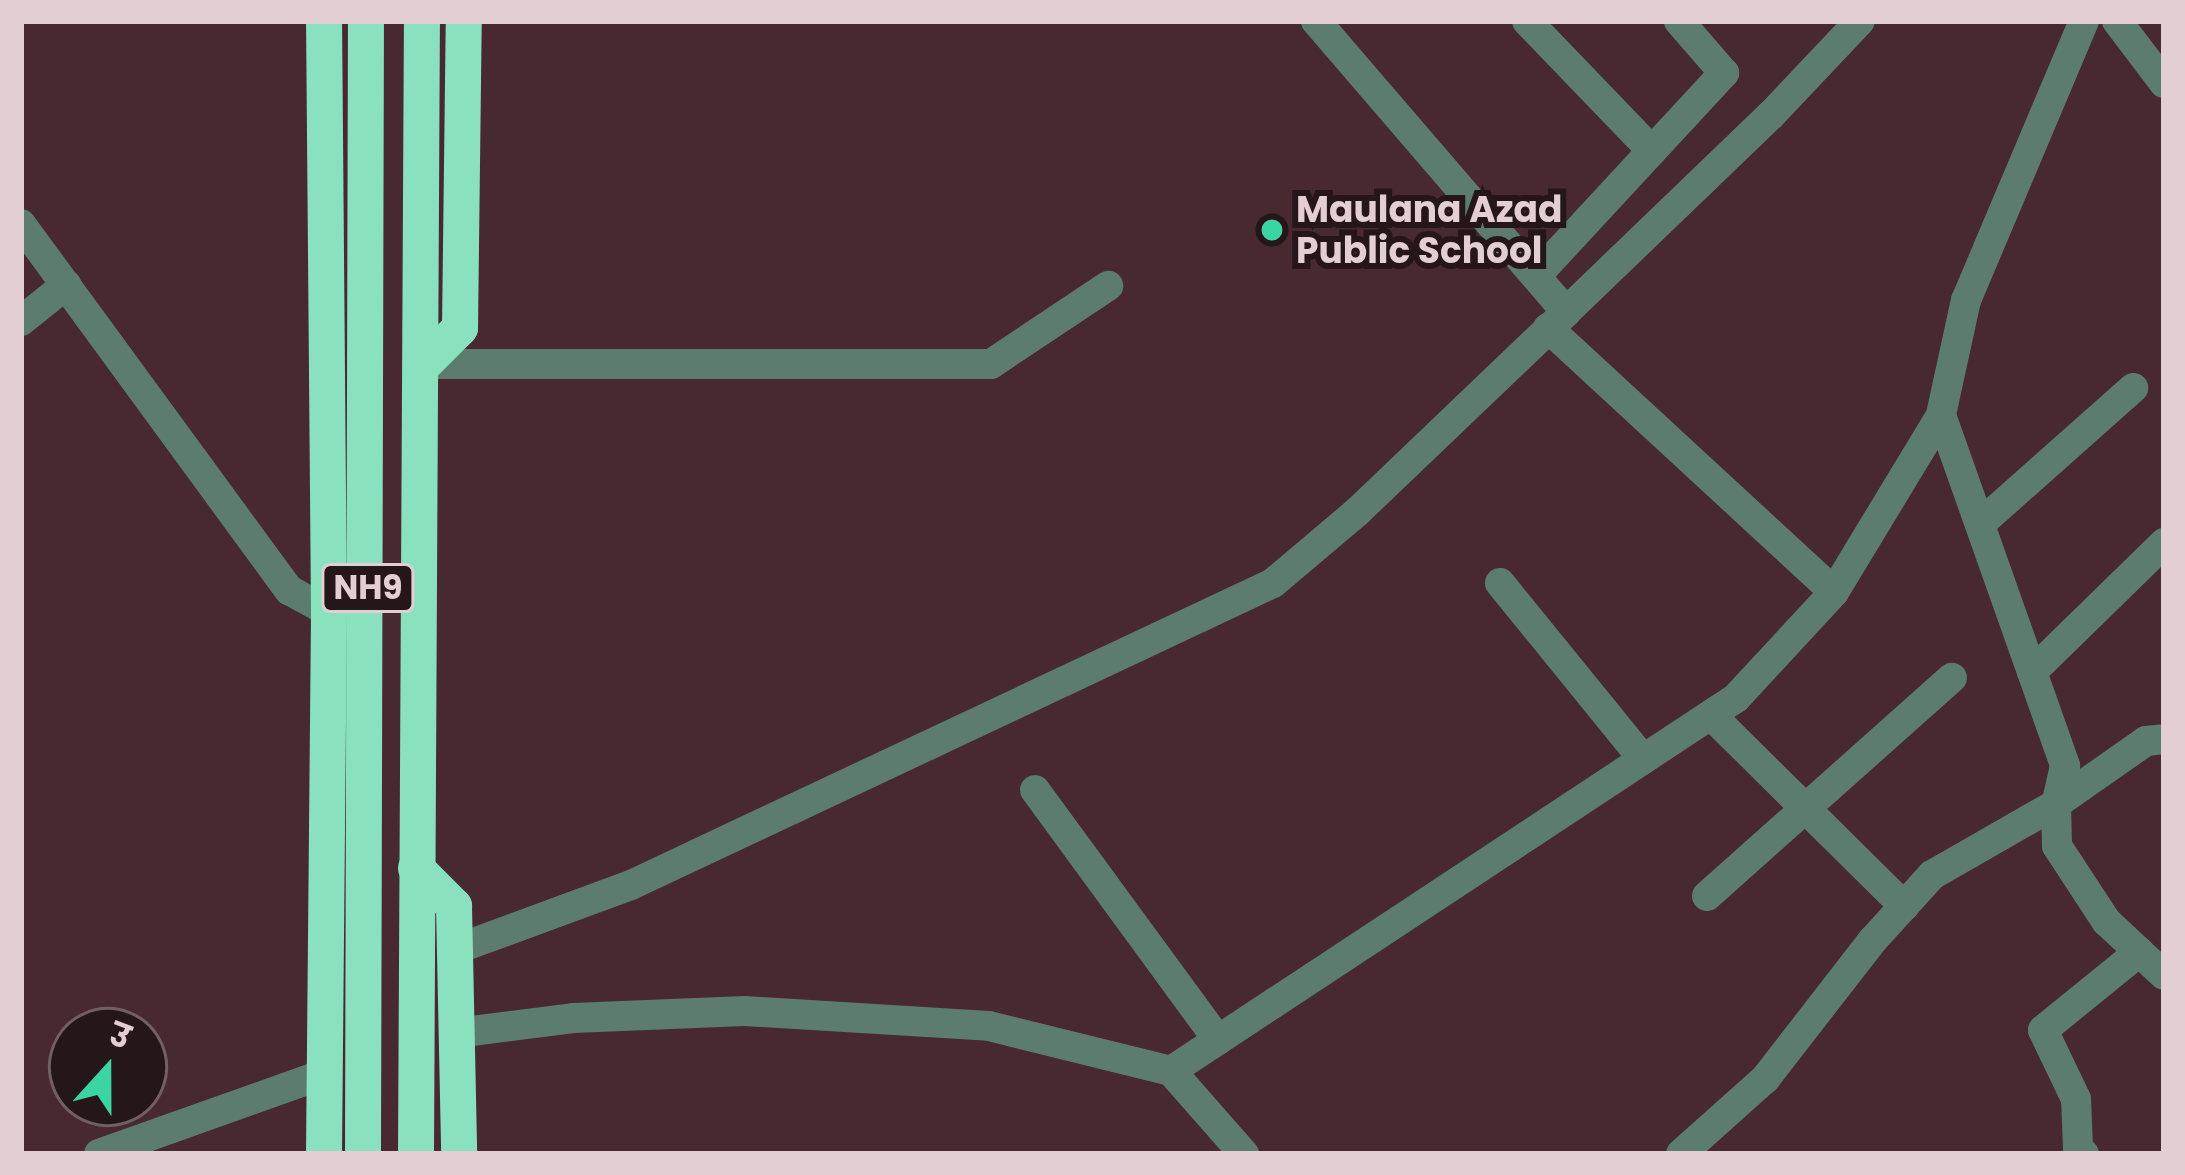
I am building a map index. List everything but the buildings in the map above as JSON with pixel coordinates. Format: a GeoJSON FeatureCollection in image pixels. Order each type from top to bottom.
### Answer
{"type":"FeatureCollection","features":[{"type":"Feature","properties":{"kind":"highway"},"geometry":{"type":"LineString","coordinates":[[324,21],[329,611],[324,1154]]}},
{"type":"Feature","properties":{"kind":"highway","name":"NH9"},"geometry":{"type":"LineString","coordinates":[[363,1154],[366,21]]}},
{"type":"Feature","properties":{"kind":"highway","name":"NH9"},"geometry":{"type":"LineString","coordinates":[[416,1154],[424,364],[422,21]]}},
{"type":"Feature","properties":{"kind":"highway"},"geometry":{"type":"LineString","coordinates":[[424,364],[460,328],[464,21]]}},
{"type":"Feature","properties":{"kind":"highway"},"geometry":{"type":"LineString","coordinates":[[422,172],[462,172]]}},
{"type":"Feature","properties":{"kind":"highway"},"geometry":{"type":"LineString","coordinates":[[329,611],[368,614]]}},
{"type":"Feature","properties":{"kind":"highway"},"geometry":{"type":"LineString","coordinates":[[416,868],[454,906],[459,1154]]}},
{"type":"Feature","properties":{"kind":"highway"},"geometry":{"type":"LineString","coordinates":[[416,958],[457,950]]}},
{"type":"Feature","properties":{"kind":"highway"},"geometry":{"type":"LineString","coordinates":[[324,1074],[456,1033]]}},
{"type":"Feature","properties":{"kind":"street"},"geometry":{"type":"LineString","coordinates":[[1316,21],[1536,276],[1557,320],[1834,592]]}},
{"type":"Feature","properties":{"kind":"street"},"geometry":{"type":"LineString","coordinates":[[1527,21],[1652,151]]}},
{"type":"Feature","properties":{"kind":"street"},"geometry":{"type":"LineString","coordinates":[[1536,276],[1724,73],[1679,21]]}},
{"type":"Feature","properties":{"kind":"street"},"geometry":{"type":"LineString","coordinates":[[457,950],[631,885],[1273,583],[1358,512],[1772,115],[1860,21]]}},
{"type":"Feature","properties":{"kind":"street"},"geometry":{"type":"LineString","coordinates":[[1171,1071],[1736,698],[1834,592],[1941,415],[1966,300],[2084,21]]}},
{"type":"Feature","properties":{"kind":"street"},"geometry":{"type":"LineString","coordinates":[[2117,21],[2160,72]]}},
{"type":"Feature","properties":{"kind":"street"},"geometry":{"type":"LineString","coordinates":[[21,224],[289,590],[329,611]]}},
{"type":"Feature","properties":{"kind":"street"},"geometry":{"type":"LineString","coordinates":[[21,322],[66,285]]}},
{"type":"Feature","properties":{"kind":"street"},"geometry":{"type":"LineString","coordinates":[[424,364],[991,364],[1108,286]]}},
{"type":"Feature","properties":{"kind":"street"},"geometry":{"type":"LineString","coordinates":[[1980,524],[2132,388]]}},
{"type":"Feature","properties":{"kind":"street"},"geometry":{"type":"LineString","coordinates":[[1941,415],[2065,766],[2056,804],[2057,846],[2106,921],[2164,975]]}},
{"type":"Feature","properties":{"kind":"street"},"geometry":{"type":"LineString","coordinates":[[2032,672],[2164,543]]}},
{"type":"Feature","properties":{"kind":"street"},"geometry":{"type":"LineString","coordinates":[[1500,583],[1643,759]]}},
{"type":"Feature","properties":{"kind":"street"},"geometry":{"type":"LineString","coordinates":[[1707,896],[1952,678]]}},
{"type":"Feature","properties":{"kind":"street"},"geometry":{"type":"LineString","coordinates":[[1711,715],[1904,906]]}},
{"type":"Feature","properties":{"kind":"street"},"geometry":{"type":"LineString","coordinates":[[1681,1154],[1765,1079],[1932,875],[2056,804],[2146,741],[2164,739]]}},
{"type":"Feature","properties":{"kind":"street"},"geometry":{"type":"LineString","coordinates":[[1035,790],[1219,1040]]}},
{"type":"Feature","properties":{"kind":"street"},"geometry":{"type":"LineString","coordinates":[[2077,1152],[2076,1099],[2043,1030],[2138,952]]}},
{"type":"Feature","properties":{"kind":"street"},"geometry":{"type":"LineString","coordinates":[[456,1033],[573,1018],[745,1011],[989,1026],[1171,1071],[1244,1154]]}},
{"type":"Feature","properties":{"kind":"street"},"geometry":{"type":"LineString","coordinates":[[99,1154],[324,1074]]}},
{"type":"Feature","properties":{"kind":"place","name":"Maulana Azad Public School"},"geometry":{"type":"Point","coordinates":[1272,230]}}]}
